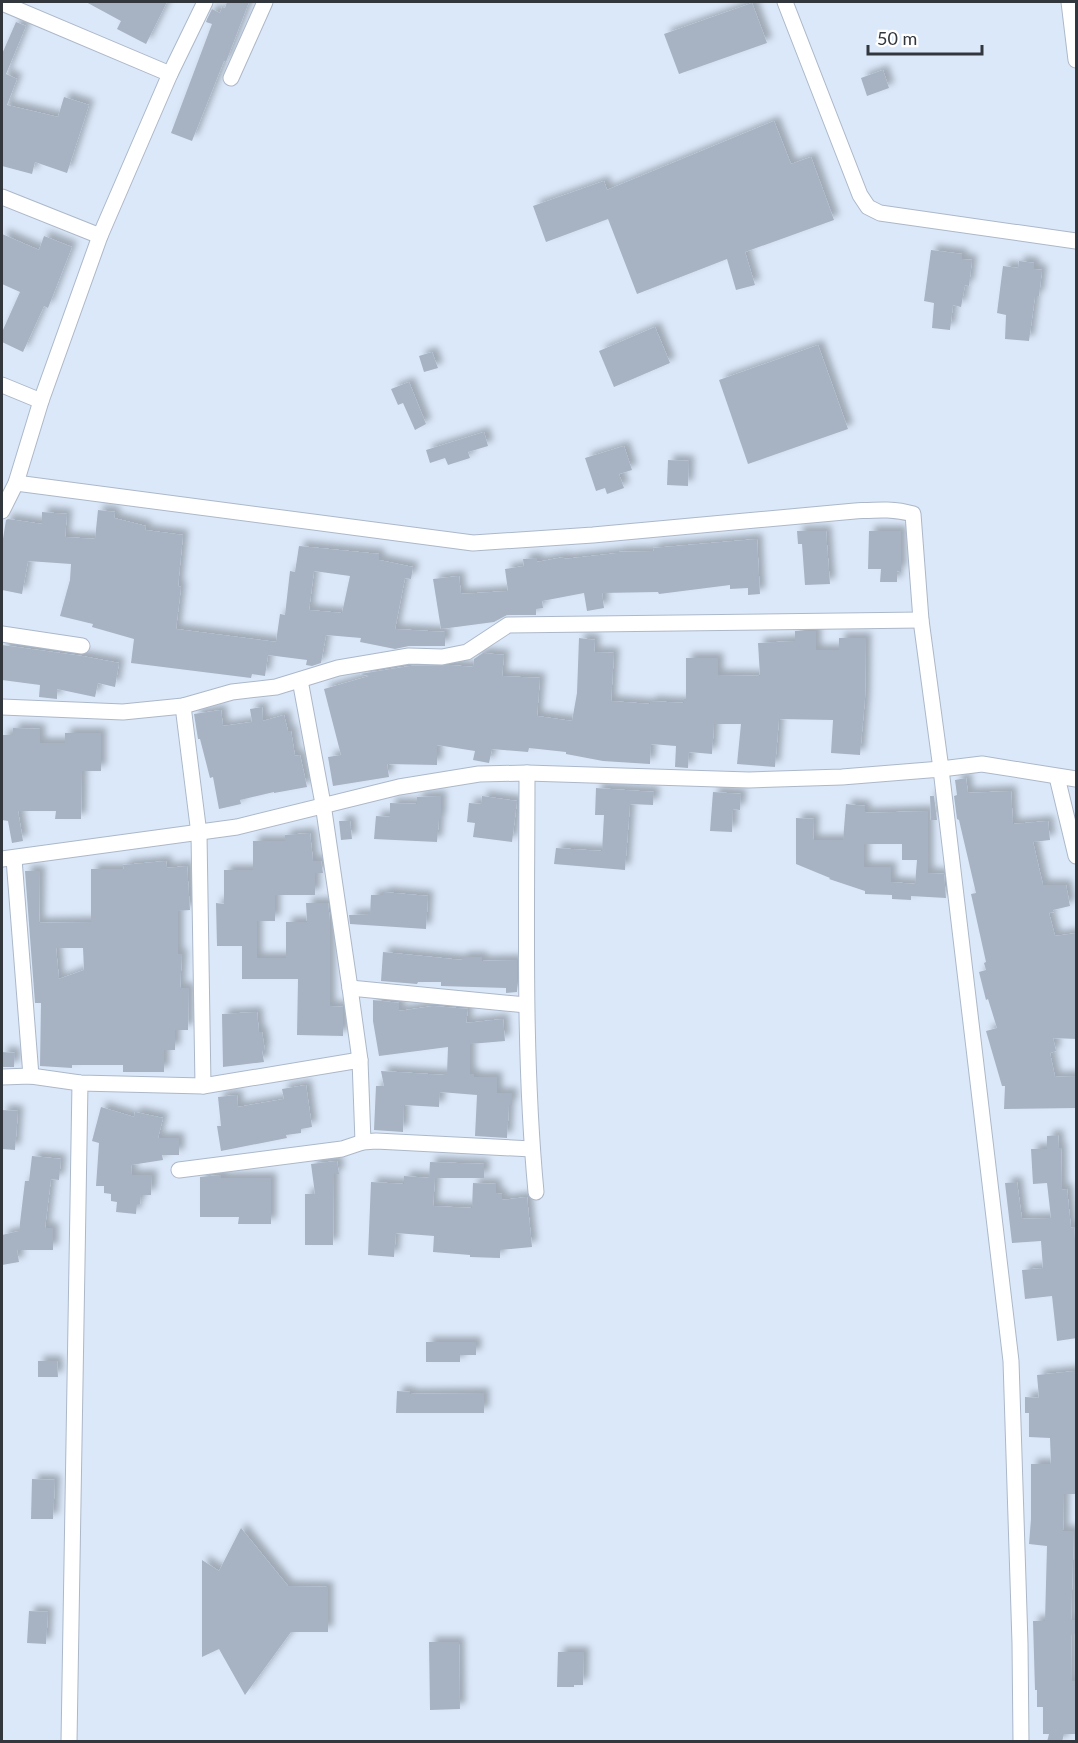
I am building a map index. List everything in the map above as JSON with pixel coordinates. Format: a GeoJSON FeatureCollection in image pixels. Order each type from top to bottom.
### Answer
{"type":"FeatureCollection","features":[{"type":"Feature","properties":{"kind":"street"},"geometry":{"type":"LineString","coordinates":[[2,511],[16,483],[40,401],[99,236],[170,74],[206,2]]}},
{"type":"Feature","properties":{"kind":"street"},"geometry":{"type":"LineString","coordinates":[[231,78],[265,2]]}},
{"type":"Feature","properties":{"kind":"street"},"geometry":{"type":"LineString","coordinates":[[785,2],[860,195],[868,207],[880,213],[1077,241]]}},
{"type":"Feature","properties":{"kind":"street"},"geometry":{"type":"LineString","coordinates":[[1069,2],[1077,60]]}},
{"type":"Feature","properties":{"kind":"street"},"geometry":{"type":"LineString","coordinates":[[2,3],[170,74]]}},
{"type":"Feature","properties":{"kind":"street"},"geometry":{"type":"LineString","coordinates":[[2,198],[99,236]]}},
{"type":"Feature","properties":{"kind":"street"},"geometry":{"type":"LineString","coordinates":[[2,385],[40,401]]}},
{"type":"Feature","properties":{"kind":"street"},"geometry":{"type":"LineString","coordinates":[[16,483],[472,543],[593,535],[855,511],[889,510],[913,514],[921,621],[941,769],[1011,1361],[1021,1742]]}},
{"type":"Feature","properties":{"kind":"street"},"geometry":{"type":"LineString","coordinates":[[2,707],[123,712],[183,706],[232,692],[276,687],[338,668],[409,656],[442,657],[467,652],[508,625],[921,621]]}},
{"type":"Feature","properties":{"kind":"street"},"geometry":{"type":"LineString","coordinates":[[2,634],[82,646]]}},
{"type":"Feature","properties":{"kind":"street"},"geometry":{"type":"LineString","coordinates":[[300,680],[323,804],[360,1060],[363,1142]]}},
{"type":"Feature","properties":{"kind":"street"},"geometry":{"type":"LineString","coordinates":[[183,706],[199,834],[203,1086]]}},
{"type":"Feature","properties":{"kind":"street"},"geometry":{"type":"LineString","coordinates":[[31,1076],[8,859],[199,834],[237,827],[399,787],[479,774],[527,773],[749,780],[842,777],[982,764],[1077,779]]}},
{"type":"Feature","properties":{"kind":"street"},"geometry":{"type":"LineString","coordinates":[[527,773],[526,1005],[536,1192]]}},
{"type":"Feature","properties":{"kind":"street"},"geometry":{"type":"LineString","coordinates":[[1057,777],[1077,856]]}},
{"type":"Feature","properties":{"kind":"street"},"geometry":{"type":"LineString","coordinates":[[350,988],[526,1005]]}},
{"type":"Feature","properties":{"kind":"street"},"geometry":{"type":"LineString","coordinates":[[2,1077],[31,1076],[80,1083],[203,1086],[360,1060]]}},
{"type":"Feature","properties":{"kind":"street"},"geometry":{"type":"LineString","coordinates":[[69,1742],[80,1083]]}},
{"type":"Feature","properties":{"kind":"street"},"geometry":{"type":"LineString","coordinates":[[179,1170],[342,1149],[363,1142],[376,1141],[532,1149]]}},
{"type":"Feature","properties":{"kind":"building"},"geometry":{"type":"Polygon","coordinates":[[[86,2],[167,2],[146,44],[117,29],[121,21],[86,2]]]}},
{"type":"Feature","properties":{"kind":"building"},"geometry":{"type":"Polygon","coordinates":[[[227,2],[249,2],[192,141],[171,133],[212,24],[206,22],[207,19],[212,9],[220,13],[227,2]]]}},
{"type":"Feature","properties":{"kind":"building"},"geometry":{"type":"Polygon","coordinates":[[[752,3],[767,43],[679,74],[664,34],[752,3]]]}},
{"type":"Feature","properties":{"kind":"building"},"geometry":{"type":"Polygon","coordinates":[[[16,22],[26,26],[6,74],[17,79],[7,105],[58,117],[64,97],[89,105],[67,173],[35,162],[32,174],[2,166],[2,54],[16,22]]]}},
{"type":"Feature","properties":{"kind":"building"},"geometry":{"type":"Polygon","coordinates":[[[883,70],[889,88],[867,96],[861,78],[883,70]]]}},
{"type":"Feature","properties":{"kind":"building"},"geometry":{"type":"Polygon","coordinates":[[[774,121],[791,164],[811,157],[834,220],[745,252],[755,285],[736,290],[727,259],[637,294],[608,219],[546,242],[533,206],[604,181],[607,190],[774,121]]]}},
{"type":"Feature","properties":{"kind":"building"},"geometry":{"type":"Polygon","coordinates":[[[2,234],[39,250],[44,236],[72,247],[48,308],[44,306],[23,352],[2,342],[2,332],[20,292],[2,284],[2,234]]]}},
{"type":"Feature","properties":{"kind":"building"},"geometry":{"type":"Polygon","coordinates":[[[931,250],[962,254],[962,259],[972,260],[969,286],[965,285],[961,307],[953,305],[950,330],[932,328],[934,303],[924,301],[931,250]]]}},
{"type":"Feature","properties":{"kind":"building"},"geometry":{"type":"Polygon","coordinates":[[[1019,261],[1034,263],[1034,269],[1042,270],[1039,296],[1035,296],[1029,341],[1005,339],[1006,315],[997,313],[1003,266],[1018,268],[1019,261]]]}},
{"type":"Feature","properties":{"kind":"building"},"geometry":{"type":"Polygon","coordinates":[[[655,327],[670,363],[614,387],[599,351],[655,327]]]}},
{"type":"Feature","properties":{"kind":"building"},"geometry":{"type":"Polygon","coordinates":[[[818,345],[848,429],[748,464],[719,380],[818,345]]]}},
{"type":"Feature","properties":{"kind":"building"},"geometry":{"type":"Polygon","coordinates":[[[432,352],[438,368],[424,372],[419,356],[432,352]]]}},
{"type":"Feature","properties":{"kind":"building"},"geometry":{"type":"Polygon","coordinates":[[[409,382],[426,424],[415,430],[403,403],[398,405],[391,389],[409,382]]]}},
{"type":"Feature","properties":{"kind":"building"},"geometry":{"type":"Polygon","coordinates":[[[484,432],[488,446],[468,452],[470,458],[448,465],[445,458],[430,463],[426,450],[484,432]]]}},
{"type":"Feature","properties":{"kind":"building"},"geometry":{"type":"Polygon","coordinates":[[[624,446],[632,470],[619,474],[624,488],[607,494],[605,488],[596,491],[585,458],[624,446]]]}},
{"type":"Feature","properties":{"kind":"building"},"geometry":{"type":"Polygon","coordinates":[[[668,460],[689,461],[688,486],[667,485],[668,460]]]}},
{"type":"Feature","properties":{"kind":"building"},"geometry":{"type":"Polygon","coordinates":[[[98,510],[115,512],[114,518],[146,526],[145,530],[183,535],[178,586],[181,587],[176,629],[276,642],[280,614],[285,615],[290,571],[295,572],[299,546],[379,554],[379,560],[413,567],[411,579],[405,578],[395,629],[445,632],[445,646],[409,646],[395,649],[360,642],[361,638],[326,635],[321,663],[312,666],[306,665],[307,660],[268,655],[265,676],[252,674],[251,678],[131,663],[134,639],[92,627],[93,624],[60,616],[70,580],[71,564],[28,561],[22,594],[2,590],[2,545],[6,520],[42,524],[42,512],[67,514],[65,537],[95,539],[98,510]],[[314,571],[309,610],[342,613],[350,576],[314,571]]]}},
{"type":"Feature","properties":{"kind":"building"},"geometry":{"type":"Polygon","coordinates":[[[797,531],[826,531],[830,584],[805,585],[802,544],[798,544],[797,531]]]}},
{"type":"Feature","properties":{"kind":"building"},"geometry":{"type":"Polygon","coordinates":[[[869,531],[901,531],[901,572],[897,571],[897,582],[880,582],[881,569],[868,569],[869,531]]]}},
{"type":"Feature","properties":{"kind":"building"},"geometry":{"type":"Polygon","coordinates":[[[757,539],[760,594],[748,595],[748,588],[730,589],[730,585],[659,594],[658,592],[602,593],[604,608],[587,611],[584,593],[542,601],[543,608],[536,609],[536,615],[507,615],[494,622],[441,629],[433,579],[459,576],[461,594],[508,591],[505,569],[524,566],[523,559],[537,558],[537,562],[564,557],[564,559],[618,552],[654,551],[653,548],[757,539]]]}},
{"type":"Feature","properties":{"kind":"building"},"geometry":{"type":"Polygon","coordinates":[[[795,631],[816,631],[816,650],[839,650],[839,638],[866,638],[865,698],[860,755],[831,753],[833,720],[779,719],[775,767],[737,764],[741,724],[714,724],[712,754],[689,752],[688,768],[675,767],[676,746],[651,744],[650,764],[603,761],[566,754],[566,752],[529,748],[528,752],[492,749],[489,763],[473,760],[475,751],[437,745],[437,765],[387,764],[389,777],[333,786],[328,757],[341,755],[324,689],[369,676],[360,674],[410,666],[473,667],[474,659],[483,653],[504,655],[502,676],[540,678],[537,716],[572,721],[577,693],[579,638],[595,640],[594,652],[614,653],[611,701],[650,704],[650,701],[684,703],[686,699],[686,658],[718,658],[718,675],[760,676],[758,643],[795,641],[795,631]]]}},
{"type":"Feature","properties":{"kind":"building"},"geometry":{"type":"Polygon","coordinates":[[[2,645],[119,663],[115,687],[98,683],[95,697],[57,689],[57,699],[39,697],[40,685],[2,680],[2,645]]]}},
{"type":"Feature","properties":{"kind":"building"},"geometry":{"type":"Polygon","coordinates":[[[262,707],[263,721],[284,715],[288,731],[291,731],[295,756],[300,755],[307,787],[240,800],[241,804],[219,809],[213,777],[210,778],[200,739],[198,739],[194,714],[221,710],[223,726],[252,722],[250,709],[262,707]]]}},
{"type":"Feature","properties":{"kind":"building"},"geometry":{"type":"Polygon","coordinates":[[[13,728],[40,729],[40,743],[65,743],[65,733],[101,733],[101,771],[82,771],[81,819],[55,819],[56,811],[18,811],[23,841],[12,843],[8,821],[2,820],[2,735],[13,735],[13,728]]]}},
{"type":"Feature","properties":{"kind":"building"},"geometry":{"type":"Polygon","coordinates":[[[966,778],[968,793],[1011,791],[1013,824],[1048,821],[1050,840],[1033,842],[1043,885],[1066,885],[1070,906],[1049,913],[1055,936],[1077,933],[1077,1039],[1053,1038],[1056,1051],[1050,1053],[1055,1077],[1077,1076],[1077,1108],[1004,1109],[1005,1086],[1002,1086],[986,1031],[997,1028],[988,999],[986,1000],[979,972],[986,970],[984,963],[986,962],[971,894],[976,893],[957,819],[954,796],[957,795],[955,780],[966,778]]]}},
{"type":"Feature","properties":{"kind":"building"},"geometry":{"type":"Polygon","coordinates":[[[596,788],[654,792],[653,805],[630,804],[625,870],[554,864],[556,848],[602,851],[604,815],[595,815],[596,788]]]}},
{"type":"Feature","properties":{"kind":"building"},"geometry":{"type":"Polygon","coordinates":[[[713,792],[741,794],[740,810],[733,809],[732,832],[710,831],[713,792]]]}},
{"type":"Feature","properties":{"kind":"building"},"geometry":{"type":"Polygon","coordinates":[[[441,796],[441,819],[439,819],[437,842],[374,839],[376,816],[390,817],[390,803],[417,804],[417,797],[441,796]]]}},
{"type":"Feature","properties":{"kind":"building"},"geometry":{"type":"Polygon","coordinates":[[[482,796],[517,801],[512,842],[473,837],[475,823],[467,822],[469,803],[481,804],[482,796]]]}},
{"type":"Feature","properties":{"kind":"building"},"geometry":{"type":"Polygon","coordinates":[[[930,796],[934,796],[937,820],[931,820],[930,796]]]}},
{"type":"Feature","properties":{"kind":"building"},"geometry":{"type":"Polygon","coordinates":[[[846,804],[865,806],[865,813],[928,811],[928,873],[944,874],[946,898],[911,896],[911,900],[892,899],[892,895],[865,894],[865,891],[829,879],[796,864],[796,818],[814,819],[813,840],[843,840],[846,804]],[[864,844],[864,867],[891,867],[891,882],[915,884],[917,860],[902,860],[902,844],[864,844]]]}},
{"type":"Feature","properties":{"kind":"building"},"geometry":{"type":"Polygon","coordinates":[[[339,821],[350,821],[352,839],[341,840],[339,821]]]}},
{"type":"Feature","properties":{"kind":"building"},"geometry":{"type":"Polygon","coordinates":[[[310,833],[313,861],[321,861],[323,873],[315,873],[315,895],[275,895],[275,921],[257,921],[257,958],[286,958],[286,922],[307,922],[306,903],[328,903],[330,1006],[343,1007],[343,1036],[297,1035],[298,979],[242,979],[242,946],[217,946],[216,903],[224,904],[224,870],[253,870],[253,841],[285,841],[285,835],[310,833]]]}},
{"type":"Feature","properties":{"kind":"building"},"geometry":{"type":"Polygon","coordinates":[[[166,861],[167,868],[187,866],[190,910],[178,911],[178,954],[182,954],[180,988],[189,988],[188,1030],[175,1030],[175,1050],[164,1050],[164,1072],[123,1072],[123,1065],[72,1065],[72,1068],[40,1066],[41,1003],[35,1003],[25,871],[40,871],[39,923],[91,922],[91,869],[124,869],[123,865],[166,861]],[[56,948],[59,979],[84,970],[83,948],[56,948]]]}},
{"type":"Feature","properties":{"kind":"building"},"geometry":{"type":"Polygon","coordinates":[[[383,892],[428,896],[426,929],[350,924],[349,915],[370,914],[371,895],[383,895],[383,892]]]}},
{"type":"Feature","properties":{"kind":"building"},"geometry":{"type":"Polygon","coordinates":[[[383,952],[462,960],[462,957],[482,957],[482,961],[517,960],[517,992],[506,993],[506,988],[441,986],[441,982],[418,982],[417,984],[381,981],[383,952]]]}},
{"type":"Feature","properties":{"kind":"building"},"geometry":{"type":"Polygon","coordinates":[[[373,1000],[399,1003],[399,1011],[433,1006],[468,1009],[466,1023],[503,1019],[505,1041],[470,1044],[470,1074],[474,1074],[474,1077],[497,1077],[497,1093],[512,1093],[507,1138],[475,1136],[477,1095],[440,1092],[439,1107],[404,1105],[403,1132],[374,1130],[376,1086],[384,1086],[381,1071],[444,1075],[447,1073],[448,1047],[379,1056],[373,1021],[373,1000]]]}},
{"type":"Feature","properties":{"kind":"building"},"geometry":{"type":"Polygon","coordinates":[[[257,1012],[259,1032],[262,1032],[265,1051],[262,1051],[264,1062],[223,1067],[222,1014],[257,1012]]]}},
{"type":"Feature","properties":{"kind":"building"},"geometry":{"type":"Polygon","coordinates":[[[2,1052],[15,1053],[14,1067],[2,1067],[2,1052]]]}},
{"type":"Feature","properties":{"kind":"building"},"geometry":{"type":"Polygon","coordinates":[[[306,1085],[312,1127],[301,1129],[301,1133],[286,1135],[287,1138],[221,1151],[217,1126],[221,1126],[218,1097],[237,1095],[238,1107],[284,1099],[282,1089],[306,1085]]]}},
{"type":"Feature","properties":{"kind":"building"},"geometry":{"type":"Polygon","coordinates":[[[101,1107],[134,1117],[135,1112],[163,1118],[158,1138],[179,1138],[179,1155],[162,1155],[163,1160],[131,1165],[132,1175],[152,1175],[151,1195],[141,1195],[136,1214],[116,1212],[117,1202],[111,1201],[111,1194],[104,1193],[104,1186],[96,1186],[99,1143],[92,1141],[101,1107]]]}},
{"type":"Feature","properties":{"kind":"building"},"geometry":{"type":"Polygon","coordinates":[[[2,1110],[18,1111],[15,1150],[2,1149],[2,1110]]]}},
{"type":"Feature","properties":{"kind":"building"},"geometry":{"type":"Polygon","coordinates":[[[1058,1135],[1059,1148],[1061,1148],[1062,1190],[1067,1189],[1071,1228],[1074,1227],[1077,1265],[1077,1338],[1057,1341],[1052,1296],[1025,1299],[1022,1270],[1043,1268],[1041,1241],[1012,1243],[1005,1183],[1017,1182],[1022,1219],[1051,1218],[1047,1183],[1033,1184],[1031,1149],[1047,1149],[1047,1136],[1058,1135]]]}},
{"type":"Feature","properties":{"kind":"building"},"geometry":{"type":"Polygon","coordinates":[[[32,1156],[61,1159],[59,1180],[51,1179],[45,1228],[53,1228],[53,1250],[17,1250],[19,1262],[2,1265],[2,1235],[19,1231],[25,1181],[29,1181],[32,1156]]]}},
{"type":"Feature","properties":{"kind":"building"},"geometry":{"type":"Polygon","coordinates":[[[337,1161],[339,1174],[334,1174],[333,1245],[305,1245],[305,1194],[315,1194],[311,1164],[337,1161]]]}},
{"type":"Feature","properties":{"kind":"building"},"geometry":{"type":"Polygon","coordinates":[[[430,1162],[484,1164],[484,1178],[435,1178],[433,1206],[472,1208],[473,1183],[496,1184],[496,1193],[502,1194],[502,1200],[527,1197],[532,1247],[500,1250],[500,1258],[470,1257],[470,1255],[433,1252],[434,1236],[396,1233],[394,1257],[368,1255],[371,1182],[404,1184],[404,1176],[429,1178],[430,1162]]]}},
{"type":"Feature","properties":{"kind":"building"},"geometry":{"type":"Polygon","coordinates":[[[221,1175],[221,1178],[271,1178],[271,1224],[238,1224],[239,1217],[200,1217],[200,1177],[221,1175]]]}},
{"type":"Feature","properties":{"kind":"building"},"geometry":{"type":"Polygon","coordinates":[[[426,1342],[476,1342],[476,1355],[460,1355],[460,1362],[426,1362],[426,1342]]]}},
{"type":"Feature","properties":{"kind":"building"},"geometry":{"type":"Polygon","coordinates":[[[38,1361],[57,1361],[58,1377],[38,1377],[38,1361]]]}},
{"type":"Feature","properties":{"kind":"building"},"geometry":{"type":"Polygon","coordinates":[[[1075,1371],[1077,1494],[1064,1494],[1063,1531],[1074,1531],[1071,1620],[1075,1620],[1076,1634],[1071,1634],[1072,1681],[1077,1681],[1077,1734],[1064,1734],[1062,1742],[1047,1742],[1049,1734],[1043,1734],[1043,1707],[1037,1707],[1037,1690],[1035,1690],[1033,1621],[1045,1621],[1047,1546],[1029,1544],[1031,1464],[1051,1464],[1050,1438],[1029,1437],[1029,1413],[1025,1413],[1025,1397],[1039,1398],[1037,1375],[1075,1371]]]}},
{"type":"Feature","properties":{"kind":"building"},"geometry":{"type":"Polygon","coordinates":[[[397,1391],[410,1392],[410,1394],[484,1393],[484,1413],[396,1413],[397,1391]]]}},
{"type":"Feature","properties":{"kind":"building"},"geometry":{"type":"Polygon","coordinates":[[[32,1479],[55,1480],[53,1519],[31,1519],[32,1479]]]}},
{"type":"Feature","properties":{"kind":"building"},"geometry":{"type":"Polygon","coordinates":[[[241,1528],[288,1586],[328,1587],[328,1632],[291,1632],[245,1695],[219,1649],[202,1657],[202,1560],[219,1571],[241,1528]]]}},
{"type":"Feature","properties":{"kind":"building"},"geometry":{"type":"Polygon","coordinates":[[[29,1611],[48,1612],[46,1644],[27,1643],[29,1611]]]}},
{"type":"Feature","properties":{"kind":"building"},"geometry":{"type":"Polygon","coordinates":[[[429,1642],[459,1642],[460,1709],[430,1710],[429,1642]]]}},
{"type":"Feature","properties":{"kind":"building"},"geometry":{"type":"Polygon","coordinates":[[[558,1652],[584,1652],[583,1685],[557,1687],[558,1652]]]}}]}
